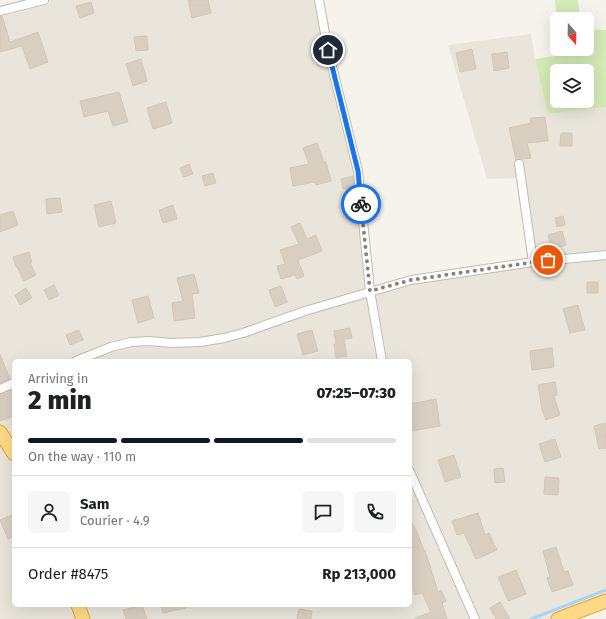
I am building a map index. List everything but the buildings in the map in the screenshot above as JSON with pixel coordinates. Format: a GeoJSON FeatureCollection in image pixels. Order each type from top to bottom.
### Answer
{"type":"FeatureCollection","features":[{"type":"Feature","properties":{"kind":"highway"},"geometry":{"type":"LineString","coordinates":[[0,432],[12,451]]}},
{"type":"Feature","properties":{"kind":"highway"},"geometry":{"type":"LineString","coordinates":[[558,619],[606,601]]}},
{"type":"Feature","properties":{"kind":"highway"},"geometry":{"type":"LineString","coordinates":[[79,607],[84,619]]}},
{"type":"Feature","properties":{"kind":"street"},"geometry":{"type":"LineString","coordinates":[[0,11],[44,0]]}},
{"type":"Feature","properties":{"kind":"street"},"geometry":{"type":"LineString","coordinates":[[319,0],[328,50],[358,171],[370,291],[382,359]]}},
{"type":"Feature","properties":{"kind":"street"},"geometry":{"type":"LineString","coordinates":[[519,164],[533,262]]}},
{"type":"Feature","properties":{"kind":"street"},"geometry":{"type":"LineString","coordinates":[[81,359],[111,347],[131,342],[200,342],[224,338],[243,333],[305,311],[411,280],[533,262],[606,255]]}},
{"type":"Feature","properties":{"kind":"street"},"geometry":{"type":"LineString","coordinates":[[0,389],[12,385]]}},
{"type":"Feature","properties":{"kind":"street"},"geometry":{"type":"LineString","coordinates":[[412,477],[475,619]]}},
{"type":"Feature","properties":{"kind":"shaded area"},"geometry":{"type":"Polygon","coordinates":[[[49,0],[314,0],[324,53],[359,171],[370,290],[532,259],[520,178],[487,179],[448,45],[531,34],[535,60],[548,114],[606,107],[606,598],[553,619],[0,619],[0,15],[49,0]]]}},
{"type":"Feature","properties":{"kind":"green space"},"geometry":{"type":"Polygon","coordinates":[[[555,0],[578,0],[579,12],[556,12],[555,0]]]}},
{"type":"Feature","properties":{"kind":"green space"},"geometry":{"type":"Polygon","coordinates":[[[594,29],[606,30],[606,107],[548,114],[535,59],[554,56],[594,56],[594,29]]]}},
{"type":"Feature","properties":{"kind":"waterway"},"geometry":{"type":"LineString","coordinates":[[531,619],[606,590]]}},
{"type":"Feature","properties":{"kind":"way so far"},"geometry":{"type":"LineString","coordinates":[[361,204],[370,291],[411,280],[548,260]]}},
{"type":"Feature","properties":{"kind":"route"},"geometry":{"type":"LineString","coordinates":[[328,50],[358,171],[361,204]]}}]}
